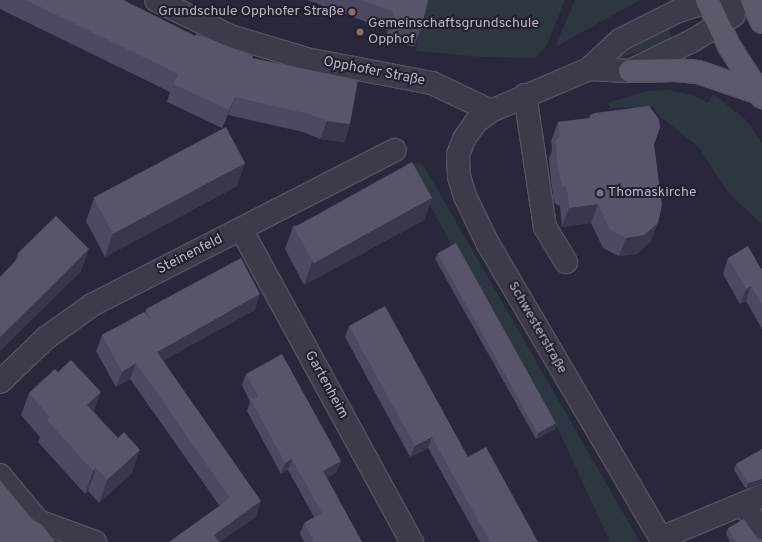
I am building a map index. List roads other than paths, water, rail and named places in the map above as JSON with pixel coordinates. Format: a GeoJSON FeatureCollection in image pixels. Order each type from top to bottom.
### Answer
{"type":"FeatureCollection","features":[{"type":"Feature","properties":{"kind":"main road"},"geometry":{"type":"LineString","coordinates":[[707,1],[718,25],[761,95]]}},
{"type":"Feature","properties":{"kind":"main road"},"geometry":{"type":"LineString","coordinates":[[754,1],[762,22]]}},
{"type":"Feature","properties":{"kind":"main road"},"geometry":{"type":"LineString","coordinates":[[630,71],[675,70],[698,72],[761,95]]}},
{"type":"Feature","properties":{"kind":"street","name":"Opphofer Straße"},"geometry":{"type":"LineString","coordinates":[[156,0],[230,36],[306,59],[432,83],[491,111]]}},
{"type":"Feature","properties":{"kind":"street"},"geometry":{"type":"LineString","coordinates":[[491,111],[525,95],[589,69],[620,40],[678,11],[707,1],[754,1]]}},
{"type":"Feature","properties":{"kind":"street"},"geometry":{"type":"LineString","coordinates":[[589,69],[630,71],[718,25],[754,1]]}},
{"type":"Feature","properties":{"kind":"street"},"geometry":{"type":"LineString","coordinates":[[525,95],[545,227],[566,262]]}},
{"type":"Feature","properties":{"kind":"street","name":"Schwesterstraße"},"geometry":{"type":"LineString","coordinates":[[491,111],[475,123],[464,139],[458,154],[459,176],[465,196],[488,244],[662,540]]}},
{"type":"Feature","properties":{"kind":"street","name":"Steinenfeld"},"geometry":{"type":"LineString","coordinates":[[0,382],[46,338],[92,305],[395,150]]}},
{"type":"Feature","properties":{"kind":"street","name":"Gartenheim"},"geometry":{"type":"LineString","coordinates":[[241,229],[412,542]]}},
{"type":"Feature","properties":{"kind":"street"},"geometry":{"type":"LineString","coordinates":[[0,475],[38,521],[95,542]]}},
{"type":"Feature","properties":{"kind":"street"},"geometry":{"type":"LineString","coordinates":[[662,540],[753,500],[762,534]]}},
{"type":"Feature","properties":{"kind":"place","name":"Grundschule Opphofer Straße"},"geometry":{"type":"Point","coordinates":[352,12]}},
{"type":"Feature","properties":{"kind":"place","name":"Gemeinschaftsgrundschule Opphof"},"geometry":{"type":"Point","coordinates":[360,32]}},
{"type":"Feature","properties":{"kind":"place","name":"Thomaskirche"},"geometry":{"type":"Point","coordinates":[600,193]}}]}
